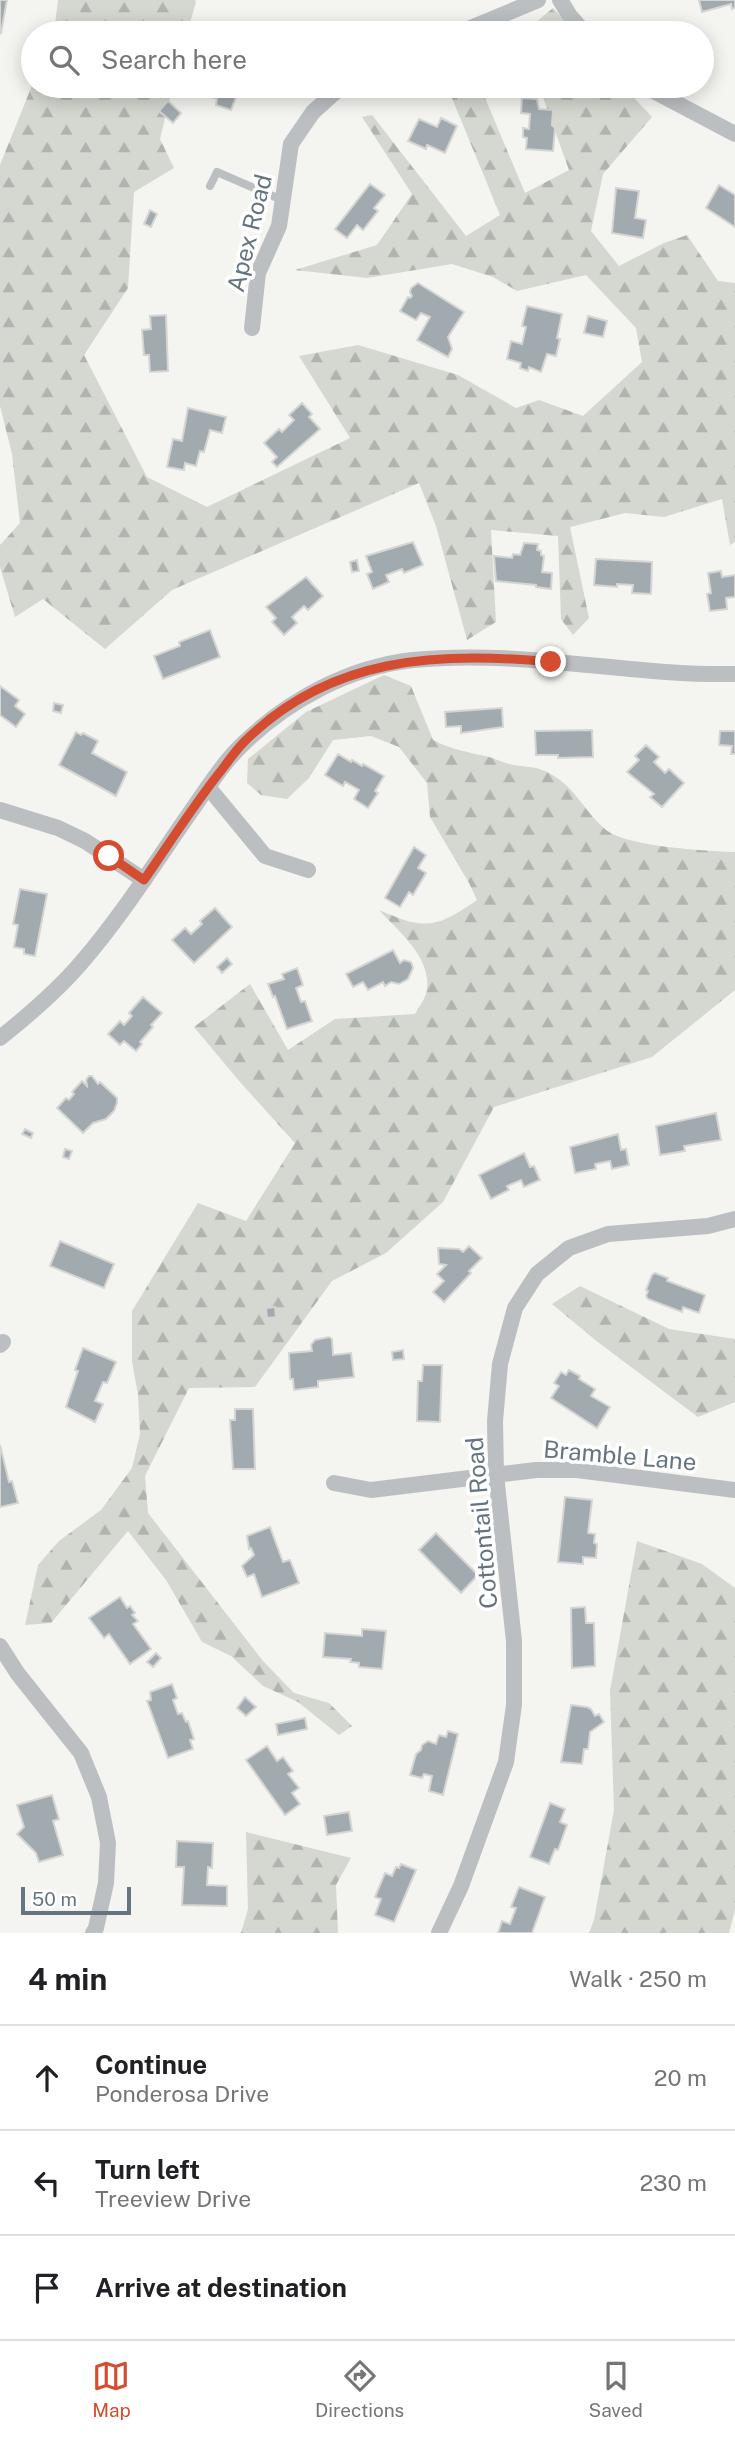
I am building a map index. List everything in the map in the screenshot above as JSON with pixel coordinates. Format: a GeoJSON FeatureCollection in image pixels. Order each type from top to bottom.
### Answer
{"type":"FeatureCollection","features":[{"type":"Feature","properties":{"kind":"street"},"geometry":{"type":"LineString","coordinates":[[488,21],[538,0]]}},
{"type":"Feature","properties":{"kind":"street"},"geometry":{"type":"LineString","coordinates":[[560,0],[574,21]]}},
{"type":"Feature","properties":{"kind":"street","name":"Apex Road"},"geometry":{"type":"LineString","coordinates":[[252,328],[258,273],[279,226],[291,144],[313,112],[329,98]]}},
{"type":"Feature","properties":{"kind":"street"},"geometry":{"type":"LineString","coordinates":[[667,98],[735,134]]}},
{"type":"Feature","properties":{"kind":"street"},"geometry":{"type":"LineString","coordinates":[[0,1038],[37,1009],[82,962],[144,880],[208,787],[243,743],[281,712],[321,687],[365,671],[411,660],[464,657],[511,658],[670,673],[735,674]]}},
{"type":"Feature","properties":{"kind":"street"},"geometry":{"type":"LineString","coordinates":[[208,787],[265,856],[308,870]]}},
{"type":"Feature","properties":{"kind":"street"},"geometry":{"type":"LineString","coordinates":[[0,810],[58,828],[85,841],[144,880]]}},
{"type":"Feature","properties":{"kind":"street","name":"Cottontail Road"},"geometry":{"type":"LineString","coordinates":[[439,1933],[461,1886],[506,1762],[514,1705],[514,1641],[496,1475],[495,1421],[500,1364],[515,1308],[537,1274],[569,1248],[608,1234],[708,1226],[735,1220]]}},
{"type":"Feature","properties":{"kind":"street","name":"Bramble Lane"},"geometry":{"type":"LineString","coordinates":[[334,1483],[371,1490],[536,1470],[577,1470],[735,1490]]}},
{"type":"Feature","properties":{"kind":"street"},"geometry":{"type":"LineString","coordinates":[[0,1646],[18,1674],[81,1753],[99,1797],[108,1843],[106,1883],[93,1933]]}},
{"type":"Feature","properties":{"kind":"lane"},"geometry":{"type":"LineString","coordinates":[[210,186],[217,172],[282,200]]}},
{"type":"Feature","properties":{"kind":"green space"},"geometry":{"type":"Polygon","coordinates":[[[58,0],[196,2],[190,21],[55,21],[58,0]]]}},
{"type":"Feature","properties":{"kind":"green space"},"geometry":{"type":"Polygon","coordinates":[[[553,8],[565,21],[537,21],[553,8]]]}},
{"type":"Feature","properties":{"kind":"green space"},"geometry":{"type":"Polygon","coordinates":[[[27,98],[170,98],[160,139],[174,168],[134,192],[128,288],[84,355],[147,477],[207,507],[350,438],[299,356],[358,345],[458,375],[516,408],[539,400],[583,416],[642,362],[636,328],[586,275],[517,291],[493,277],[452,264],[367,278],[295,270],[377,245],[412,194],[362,117],[372,115],[466,236],[500,215],[452,98],[485,98],[525,193],[569,170],[543,98],[634,98],[652,117],[603,174],[591,231],[619,266],[664,243],[687,235],[718,281],[735,283],[735,542],[730,545],[722,499],[664,517],[625,513],[570,527],[589,618],[573,635],[561,619],[558,536],[491,530],[496,622],[467,640],[436,526],[419,483],[172,590],[105,649],[43,599],[15,617],[0,567],[0,545],[20,523],[12,454],[0,406],[0,165],[27,98]]]}},
{"type":"Feature","properties":{"kind":"green space"},"geometry":{"type":"Polygon","coordinates":[[[384,675],[411,686],[433,740],[507,764],[545,771],[564,783],[597,821],[615,835],[667,847],[735,852],[735,990],[652,1057],[494,1107],[443,1202],[386,1253],[332,1281],[255,1387],[189,1388],[145,1476],[148,1513],[263,1661],[294,1693],[329,1703],[352,1726],[339,1735],[298,1702],[263,1686],[231,1656],[202,1642],[166,1580],[128,1531],[51,1623],[25,1625],[38,1565],[59,1541],[101,1510],[132,1468],[140,1434],[138,1395],[132,1361],[132,1311],[198,1203],[246,1221],[295,1143],[194,1027],[250,984],[288,1050],[335,1019],[415,1014],[427,989],[424,966],[404,936],[379,910],[408,921],[430,923],[450,917],[477,900],[430,817],[427,783],[399,747],[371,736],[333,740],[309,778],[287,799],[261,795],[247,783],[248,759],[306,712],[384,675]]]}},
{"type":"Feature","properties":{"kind":"green space"},"geometry":{"type":"Polygon","coordinates":[[[580,1286],[669,1329],[735,1339],[735,1402],[698,1417],[599,1343],[552,1304],[580,1286]]]}},
{"type":"Feature","properties":{"kind":"green space"},"geometry":{"type":"Polygon","coordinates":[[[637,1541],[702,1564],[735,1588],[735,1910],[729,1933],[589,1933],[594,1920],[614,1810],[610,1691],[637,1541]]]}},
{"type":"Feature","properties":{"kind":"green space"},"geometry":{"type":"Polygon","coordinates":[[[246,1832],[351,1858],[336,1885],[338,1933],[241,1933],[248,1909],[246,1832]]]}},
{"type":"Feature","properties":{"kind":"building"},"geometry":{"type":"Polygon","coordinates":[[[0,0],[7,0],[1,33],[0,32],[0,0]]]}},
{"type":"Feature","properties":{"kind":"building"},"geometry":{"type":"Polygon","coordinates":[[[699,0],[735,0],[735,8],[732,9],[731,4],[702,12],[699,0]]]}},
{"type":"Feature","properties":{"kind":"building"},"geometry":{"type":"Polygon","coordinates":[[[214,98],[236,98],[231,110],[216,105],[217,99],[214,98]]]}},
{"type":"Feature","properties":{"kind":"building"},"geometry":{"type":"Polygon","coordinates":[[[522,98],[537,99],[539,109],[553,110],[553,151],[526,149],[527,138],[523,137],[523,128],[529,129],[530,114],[521,113],[522,98]]]}},
{"type":"Feature","properties":{"kind":"building"},"geometry":{"type":"Polygon","coordinates":[[[168,101],[181,113],[173,123],[159,111],[168,101]]]}},
{"type":"Feature","properties":{"kind":"building"},"geometry":{"type":"Polygon","coordinates":[[[441,118],[457,126],[445,153],[408,141],[419,119],[437,127],[441,118]]]}},
{"type":"Feature","properties":{"kind":"building"},"geometry":{"type":"Polygon","coordinates":[[[370,184],[385,195],[374,208],[378,211],[363,230],[357,225],[347,238],[335,229],[370,184]]]}},
{"type":"Feature","properties":{"kind":"building"},"geometry":{"type":"Polygon","coordinates":[[[719,185],[735,195],[735,227],[706,208],[719,185]]]}},
{"type":"Feature","properties":{"kind":"building"},"geometry":{"type":"Polygon","coordinates":[[[616,188],[639,191],[635,218],[646,220],[643,238],[612,233],[616,188]]]}},
{"type":"Feature","properties":{"kind":"building"},"geometry":{"type":"Polygon","coordinates":[[[150,210],[157,214],[151,227],[144,224],[150,210]]]}},
{"type":"Feature","properties":{"kind":"building"},"geometry":{"type":"Polygon","coordinates":[[[418,283],[464,312],[448,337],[452,349],[448,357],[417,340],[430,317],[421,313],[416,320],[400,311],[408,297],[412,296],[411,288],[418,283]]]}},
{"type":"Feature","properties":{"kind":"building"},"geometry":{"type":"Polygon","coordinates":[[[527,306],[562,314],[556,356],[547,354],[541,372],[529,367],[528,371],[520,368],[521,363],[507,359],[511,341],[522,344],[526,327],[522,326],[527,306]]]}},
{"type":"Feature","properties":{"kind":"building"},"geometry":{"type":"Polygon","coordinates":[[[166,315],[168,371],[150,372],[149,355],[144,355],[142,330],[151,329],[150,316],[166,315]]]}},
{"type":"Feature","properties":{"kind":"building"},"geometry":{"type":"Polygon","coordinates":[[[588,316],[607,321],[603,337],[584,333],[588,316]]]}},
{"type":"Feature","properties":{"kind":"building"},"geometry":{"type":"Polygon","coordinates":[[[302,403],[312,414],[309,417],[320,429],[277,467],[272,462],[277,457],[264,443],[279,429],[282,432],[294,420],[289,415],[302,403]]]}},
{"type":"Feature","properties":{"kind":"building"},"geometry":{"type":"Polygon","coordinates":[[[188,408],[226,417],[222,433],[210,430],[204,452],[200,451],[196,466],[185,463],[184,470],[167,467],[173,439],[182,441],[188,408]]]}},
{"type":"Feature","properties":{"kind":"building"},"geometry":{"type":"Polygon","coordinates":[[[413,542],[423,565],[404,573],[402,569],[386,575],[389,582],[373,589],[367,574],[372,572],[366,556],[413,542]]]}},
{"type":"Feature","properties":{"kind":"building"},"geometry":{"type":"Polygon","coordinates":[[[524,543],[538,544],[537,550],[544,556],[542,572],[552,573],[551,589],[496,581],[494,556],[512,558],[513,554],[520,555],[524,543]]]}},
{"type":"Feature","properties":{"kind":"building"},"geometry":{"type":"Polygon","coordinates":[[[596,559],[652,562],[651,594],[632,593],[633,585],[594,585],[596,559]]]}},
{"type":"Feature","properties":{"kind":"building"},"geometry":{"type":"Polygon","coordinates":[[[357,560],[359,571],[352,572],[350,562],[357,560]]]}},
{"type":"Feature","properties":{"kind":"building"},"geometry":{"type":"Polygon","coordinates":[[[721,571],[722,577],[735,575],[735,597],[726,598],[727,609],[710,611],[707,594],[711,593],[708,573],[721,571]]]}},
{"type":"Feature","properties":{"kind":"building"},"geometry":{"type":"Polygon","coordinates":[[[306,577],[323,596],[308,610],[304,606],[292,617],[297,623],[284,635],[272,622],[276,618],[266,607],[306,577]]]}},
{"type":"Feature","properties":{"kind":"building"},"geometry":{"type":"Polygon","coordinates":[[[210,630],[220,657],[163,679],[154,656],[180,646],[179,642],[210,630]]]}},
{"type":"Feature","properties":{"kind":"building"},"geometry":{"type":"Polygon","coordinates":[[[0,686],[19,700],[15,706],[25,714],[16,727],[0,715],[0,686]]]}},
{"type":"Feature","properties":{"kind":"building"},"geometry":{"type":"Polygon","coordinates":[[[54,703],[63,705],[61,713],[53,711],[54,703]]]}},
{"type":"Feature","properties":{"kind":"building"},"geometry":{"type":"Polygon","coordinates":[[[502,708],[503,727],[461,733],[461,726],[446,727],[445,712],[502,708]]]}},
{"type":"Feature","properties":{"kind":"building"},"geometry":{"type":"Polygon","coordinates":[[[592,730],[593,757],[558,758],[558,755],[536,755],[535,731],[592,730]]]}},
{"type":"Feature","properties":{"kind":"building"},"geometry":{"type":"Polygon","coordinates":[[[720,731],[735,731],[735,754],[731,754],[732,746],[719,745],[720,731]]]}},
{"type":"Feature","properties":{"kind":"building"},"geometry":{"type":"Polygon","coordinates":[[[76,732],[98,741],[92,753],[127,772],[116,796],[59,765],[76,732]]]}},
{"type":"Feature","properties":{"kind":"building"},"geometry":{"type":"Polygon","coordinates":[[[646,745],[659,757],[654,762],[665,773],[669,769],[684,783],[662,807],[650,797],[654,794],[627,772],[639,760],[635,756],[646,745]]]}},
{"type":"Feature","properties":{"kind":"building"},"geometry":{"type":"Polygon","coordinates":[[[338,754],[384,776],[375,791],[378,793],[368,808],[354,799],[359,790],[345,782],[343,786],[325,775],[338,754]]]}},
{"type":"Feature","properties":{"kind":"building"},"geometry":{"type":"Polygon","coordinates":[[[414,847],[426,855],[418,868],[426,873],[413,895],[409,892],[400,907],[385,898],[414,847]]]}},
{"type":"Feature","properties":{"kind":"building"},"geometry":{"type":"Polygon","coordinates":[[[20,889],[47,894],[35,956],[24,954],[24,949],[14,947],[18,925],[13,924],[20,889]]]}},
{"type":"Feature","properties":{"kind":"building"},"geometry":{"type":"Polygon","coordinates":[[[215,908],[232,927],[194,963],[172,940],[185,928],[191,934],[202,924],[200,921],[215,908]]]}},
{"type":"Feature","properties":{"kind":"building"},"geometry":{"type":"Polygon","coordinates":[[[393,950],[400,963],[404,960],[411,962],[413,968],[408,979],[399,984],[391,982],[385,986],[383,982],[368,990],[363,982],[353,987],[346,974],[393,950]]]}},
{"type":"Feature","properties":{"kind":"building"},"geometry":{"type":"Polygon","coordinates":[[[227,958],[232,964],[222,973],[217,967],[227,958]]]}},
{"type":"Feature","properties":{"kind":"building"},"geometry":{"type":"Polygon","coordinates":[[[297,968],[303,985],[296,988],[301,1002],[305,1001],[312,1021],[287,1029],[268,984],[284,979],[282,974],[297,968]]]}},
{"type":"Feature","properties":{"kind":"building"},"geometry":{"type":"Polygon","coordinates":[[[143,997],[162,1013],[151,1025],[153,1027],[136,1051],[124,1041],[120,1045],[108,1034],[120,1021],[124,1025],[132,1016],[129,1013],[143,997]]]}},
{"type":"Feature","properties":{"kind":"building"},"geometry":{"type":"Polygon","coordinates":[[[89,1076],[117,1098],[117,1103],[106,1119],[93,1123],[83,1133],[57,1108],[66,1098],[69,1100],[82,1081],[87,1086],[86,1080],[89,1076]]]}},
{"type":"Feature","properties":{"kind":"building"},"geometry":{"type":"Polygon","coordinates":[[[716,1113],[721,1140],[684,1146],[685,1151],[660,1155],[656,1126],[716,1113]]]}},
{"type":"Feature","properties":{"kind":"building"},"geometry":{"type":"Polygon","coordinates":[[[25,1129],[33,1133],[31,1138],[22,1134],[25,1129]]]}},
{"type":"Feature","properties":{"kind":"building"},"geometry":{"type":"Polygon","coordinates":[[[618,1134],[621,1150],[626,1149],[629,1165],[612,1169],[610,1161],[595,1164],[596,1169],[575,1173],[570,1147],[618,1134]]]}},
{"type":"Feature","properties":{"kind":"building"},"geometry":{"type":"Polygon","coordinates":[[[65,1149],[72,1151],[69,1159],[63,1157],[65,1149]]]}},
{"type":"Feature","properties":{"kind":"building"},"geometry":{"type":"Polygon","coordinates":[[[524,1153],[540,1180],[524,1187],[521,1180],[507,1186],[509,1190],[491,1199],[479,1175],[524,1153]]]}},
{"type":"Feature","properties":{"kind":"building"},"geometry":{"type":"Polygon","coordinates":[[[60,1241],[114,1264],[104,1288],[50,1266],[60,1241]]]}},
{"type":"Feature","properties":{"kind":"building"},"geometry":{"type":"Polygon","coordinates":[[[469,1246],[482,1258],[444,1302],[433,1292],[444,1281],[437,1274],[446,1265],[439,1264],[438,1248],[459,1249],[463,1252],[469,1246]]]}},
{"type":"Feature","properties":{"kind":"building"},"geometry":{"type":"Polygon","coordinates":[[[655,1273],[668,1278],[667,1281],[705,1295],[699,1313],[683,1307],[682,1312],[648,1299],[646,1290],[655,1273]]]}},
{"type":"Feature","properties":{"kind":"building"},"geometry":{"type":"Polygon","coordinates":[[[275,1307],[276,1317],[267,1318],[266,1308],[275,1307]]]}},
{"type":"Feature","properties":{"kind":"building"},"geometry":{"type":"Polygon","coordinates":[[[329,1337],[332,1339],[333,1355],[351,1353],[354,1377],[318,1381],[318,1387],[294,1390],[293,1379],[290,1379],[289,1353],[312,1351],[311,1345],[315,1340],[329,1337]]]}},
{"type":"Feature","properties":{"kind":"building"},"geometry":{"type":"Polygon","coordinates":[[[83,1348],[116,1362],[95,1401],[103,1404],[95,1422],[66,1407],[83,1348]]]}},
{"type":"Feature","properties":{"kind":"building"},"geometry":{"type":"Polygon","coordinates":[[[403,1350],[404,1359],[393,1360],[392,1352],[403,1350]]]}},
{"type":"Feature","properties":{"kind":"building"},"geometry":{"type":"Polygon","coordinates":[[[423,1365],[442,1365],[440,1422],[417,1421],[418,1381],[422,1381],[423,1365]]]}},
{"type":"Feature","properties":{"kind":"building"},"geometry":{"type":"Polygon","coordinates":[[[569,1370],[595,1389],[591,1396],[610,1407],[597,1428],[551,1398],[559,1386],[554,1383],[561,1372],[566,1375],[569,1370]]]}},
{"type":"Feature","properties":{"kind":"building"},"geometry":{"type":"Polygon","coordinates":[[[235,1409],[253,1409],[255,1469],[233,1469],[230,1420],[235,1420],[235,1409]]]}},
{"type":"Feature","properties":{"kind":"building"},"geometry":{"type":"Polygon","coordinates":[[[0,1445],[9,1482],[12,1481],[18,1503],[0,1507],[0,1445]]]}},
{"type":"Feature","properties":{"kind":"building"},"geometry":{"type":"Polygon","coordinates":[[[565,1497],[592,1500],[588,1533],[595,1534],[596,1558],[583,1557],[583,1564],[558,1562],[565,1497]]]}},
{"type":"Feature","properties":{"kind":"building"},"geometry":{"type":"Polygon","coordinates":[[[270,1527],[283,1562],[290,1560],[299,1583],[262,1597],[254,1574],[247,1577],[242,1566],[254,1555],[251,1548],[249,1549],[247,1536],[270,1527]]]}},
{"type":"Feature","properties":{"kind":"building"},"geometry":{"type":"Polygon","coordinates":[[[436,1533],[478,1575],[461,1593],[419,1550],[436,1533]]]}},
{"type":"Feature","properties":{"kind":"building"},"geometry":{"type":"Polygon","coordinates":[[[120,1597],[127,1608],[130,1606],[135,1613],[132,1615],[138,1621],[133,1624],[151,1649],[130,1664],[109,1634],[104,1638],[89,1618],[120,1597]]]}},
{"type":"Feature","properties":{"kind":"building"},"geometry":{"type":"Polygon","coordinates":[[[585,1607],[586,1623],[594,1623],[595,1666],[572,1668],[571,1608],[585,1607]]]}},
{"type":"Feature","properties":{"kind":"building"},"geometry":{"type":"Polygon","coordinates":[[[362,1629],[386,1631],[382,1669],[359,1667],[359,1663],[350,1662],[351,1659],[323,1657],[325,1633],[362,1636],[362,1629]]]}},
{"type":"Feature","properties":{"kind":"building"},"geometry":{"type":"Polygon","coordinates":[[[156,1653],[161,1658],[153,1667],[147,1662],[156,1653]]]}},
{"type":"Feature","properties":{"kind":"building"},"geometry":{"type":"Polygon","coordinates":[[[172,1684],[177,1698],[173,1700],[178,1714],[182,1713],[186,1722],[188,1721],[194,1739],[190,1740],[193,1749],[168,1758],[147,1701],[151,1700],[150,1692],[172,1684]]]}},
{"type":"Feature","properties":{"kind":"building"},"geometry":{"type":"Polygon","coordinates":[[[245,1697],[256,1707],[246,1716],[237,1708],[245,1697]]]}},
{"type":"Feature","properties":{"kind":"building"},"geometry":{"type":"Polygon","coordinates":[[[571,1705],[591,1709],[595,1716],[599,1714],[604,1722],[590,1732],[588,1749],[584,1749],[582,1764],[561,1762],[571,1705]]]}},
{"type":"Feature","properties":{"kind":"building"},"geometry":{"type":"Polygon","coordinates":[[[305,1718],[307,1729],[278,1735],[276,1724],[305,1718]]]}},
{"type":"Feature","properties":{"kind":"building"},"geometry":{"type":"Polygon","coordinates":[[[448,1731],[458,1734],[443,1795],[429,1791],[432,1776],[424,1774],[422,1778],[410,1775],[416,1754],[422,1745],[428,1741],[436,1744],[439,1735],[446,1737],[448,1731]]]}},
{"type":"Feature","properties":{"kind":"building"},"geometry":{"type":"Polygon","coordinates":[[[267,1746],[277,1761],[283,1757],[293,1771],[288,1774],[299,1788],[292,1793],[300,1804],[285,1815],[246,1760],[267,1746]]]}},
{"type":"Feature","properties":{"kind":"building"},"geometry":{"type":"Polygon","coordinates":[[[52,1795],[59,1819],[53,1821],[63,1855],[39,1862],[36,1853],[17,1834],[24,1827],[17,1805],[52,1795]]]}},
{"type":"Feature","properties":{"kind":"building"},"geometry":{"type":"Polygon","coordinates":[[[550,1803],[565,1809],[560,1822],[567,1825],[558,1850],[555,1849],[549,1864],[530,1857],[550,1803]]]}},
{"type":"Feature","properties":{"kind":"building"},"geometry":{"type":"Polygon","coordinates":[[[349,1812],[352,1831],[327,1835],[324,1816],[349,1812]]]}},
{"type":"Feature","properties":{"kind":"building"},"geometry":{"type":"Polygon","coordinates":[[[177,1841],[213,1843],[212,1868],[208,1867],[207,1885],[227,1886],[227,1906],[182,1905],[184,1867],[176,1867],[177,1841]]]}},
{"type":"Feature","properties":{"kind":"building"},"geometry":{"type":"Polygon","coordinates":[[[401,1864],[416,1870],[394,1922],[375,1915],[381,1899],[375,1897],[385,1873],[392,1876],[396,1867],[399,1868],[401,1864]]]}},
{"type":"Feature","properties":{"kind":"building"},"geometry":{"type":"Polygon","coordinates":[[[519,1887],[545,1897],[532,1933],[498,1933],[502,1921],[510,1924],[516,1908],[511,1907],[519,1887]]]}},
{"type":"Feature","properties":{"kind":"route"},"geometry":{"type":"LineString","coordinates":[[109,856],[144,880],[208,787],[243,743],[281,712],[321,687],[365,671],[411,660],[464,657],[551,662]]}}]}
